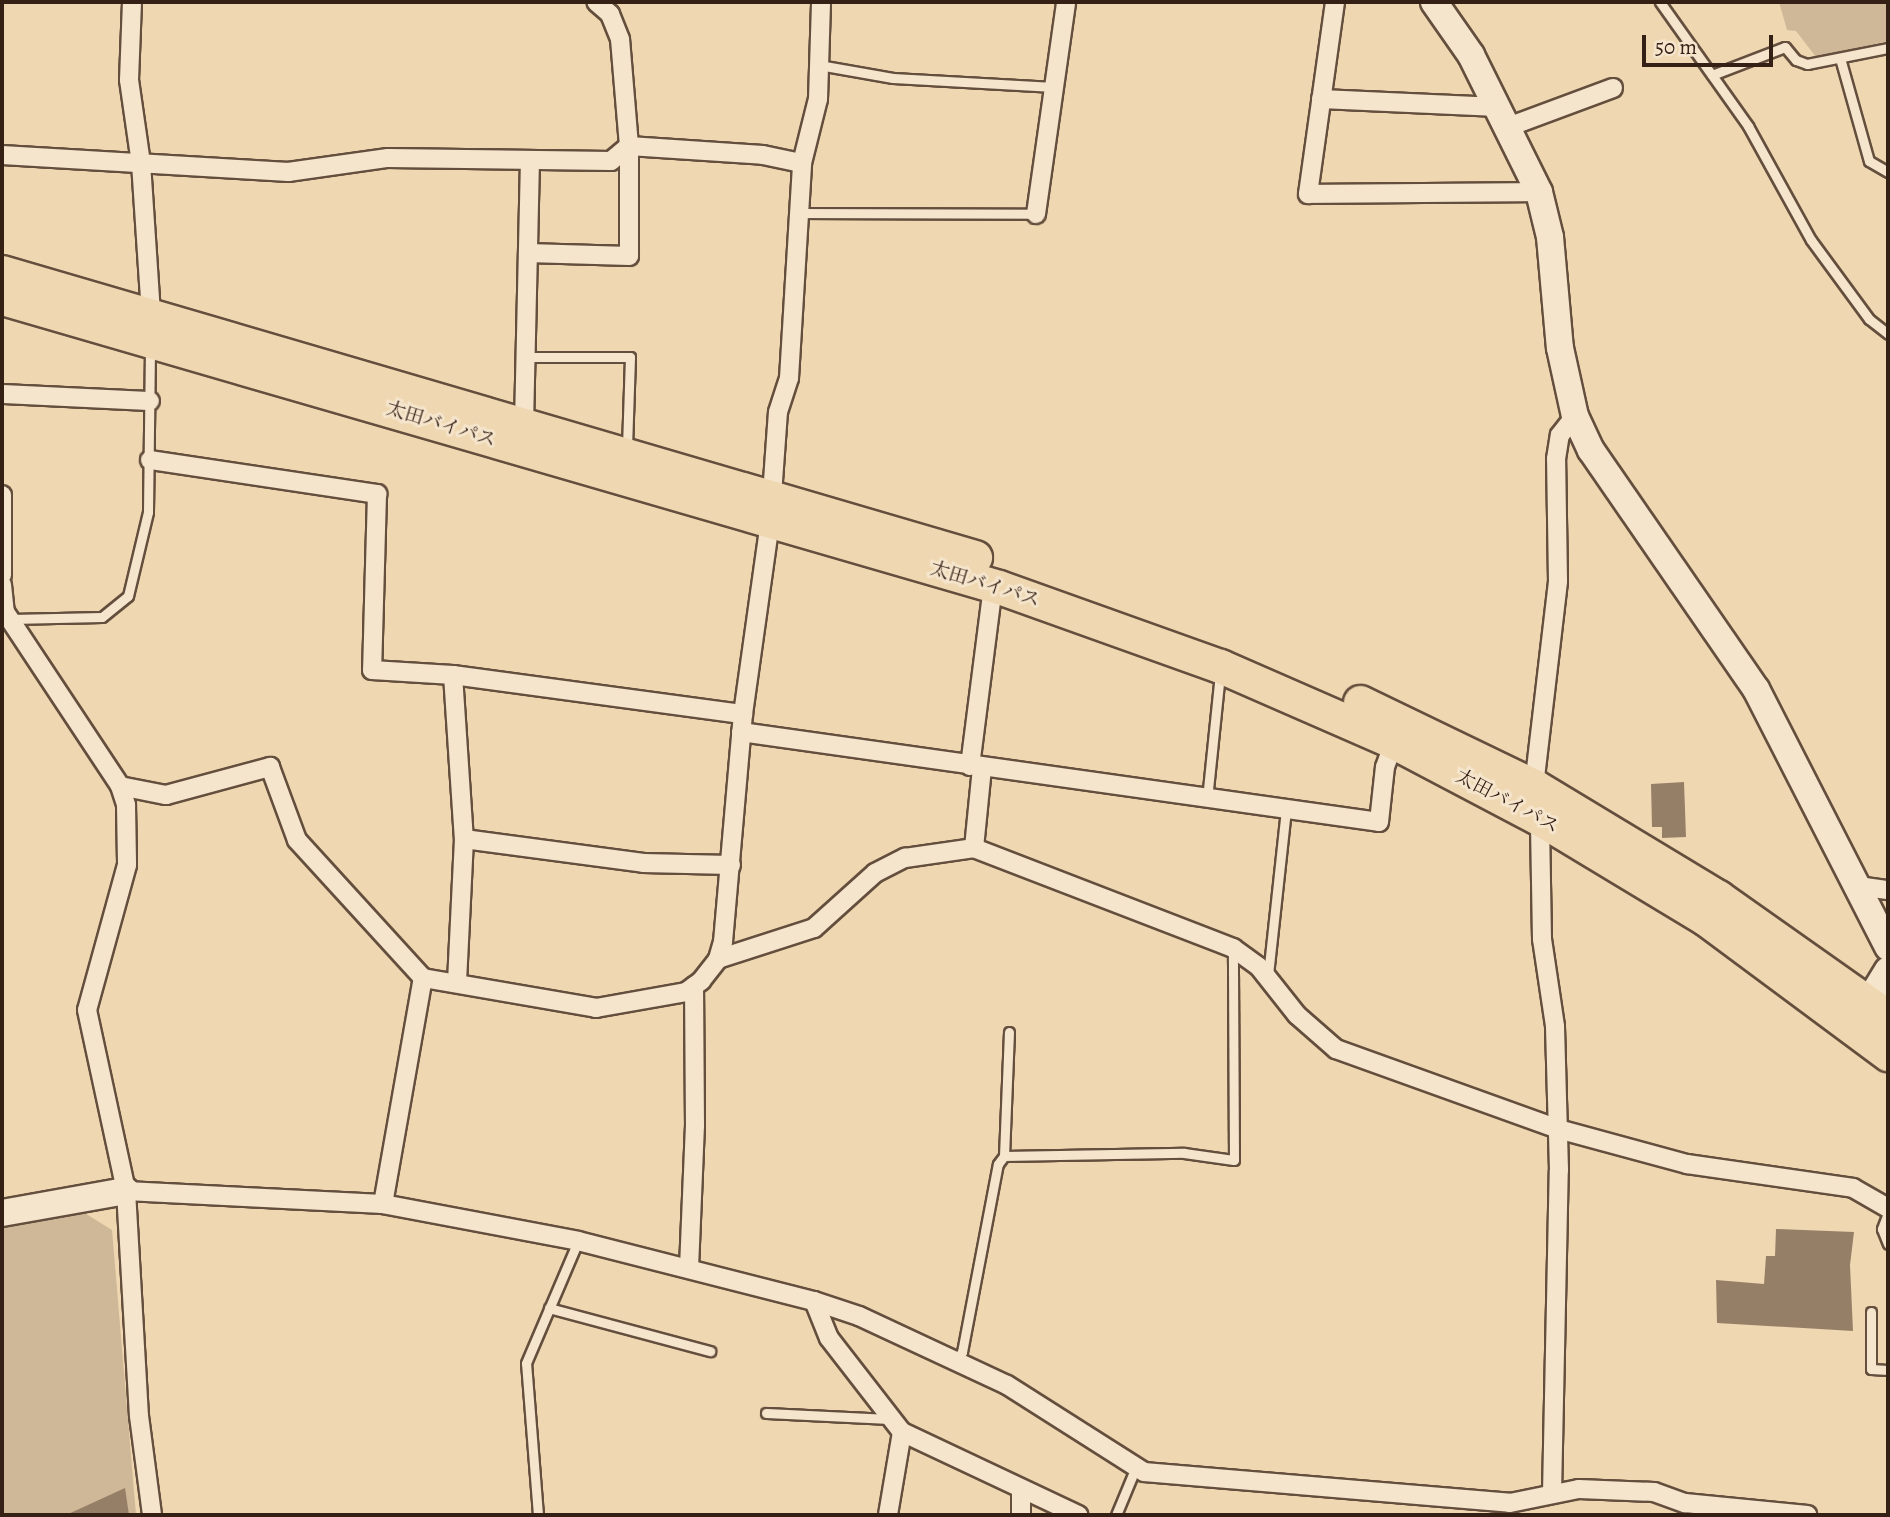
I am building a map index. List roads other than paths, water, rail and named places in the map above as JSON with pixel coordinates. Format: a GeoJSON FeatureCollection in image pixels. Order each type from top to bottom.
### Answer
{"type":"FeatureCollection","features":[{"type":"Feature","properties":{"kind":"highway","name":"太田バイパス"},"geometry":{"type":"LineString","coordinates":[[2,272],[151,327],[770,510],[1107,599],[1227,645],[1401,720],[1534,786],[1718,897],[1871,1015],[1888,1054]]}},
{"type":"Feature","properties":{"kind":"highway","name":"太田バイパス"},"geometry":{"type":"LineString","coordinates":[[2,298],[151,327],[524,424],[627,454],[770,510],[1220,666],[1394,742],[1540,819],[1871,1015]]}},
{"type":"Feature","properties":{"kind":"street"},"geometry":{"type":"LineString","coordinates":[[132,2],[130,80],[141,163],[151,327]]}},
{"type":"Feature","properties":{"kind":"street"},"geometry":{"type":"LineString","coordinates":[[528,253],[629,256],[629,146],[621,39],[610,14],[596,2]]}},
{"type":"Feature","properties":{"kind":"street"},"geometry":{"type":"LineString","coordinates":[[718,959],[731,865],[742,723],[770,510],[778,412],[789,379],[802,163],[818,99],[821,2]]}},
{"type":"Feature","properties":{"kind":"street"},"geometry":{"type":"LineString","coordinates":[[1037,214],[1066,2]]}},
{"type":"Feature","properties":{"kind":"street"},"geometry":{"type":"LineString","coordinates":[[1335,2],[1308,194],[1539,192]]}},
{"type":"Feature","properties":{"kind":"street"},"geometry":{"type":"LineString","coordinates":[[1434,2],[1472,55],[1539,192],[1550,237],[1560,348],[1575,416],[1644,533],[1756,690],[1888,947]]}},
{"type":"Feature","properties":{"kind":"street"},"geometry":{"type":"LineString","coordinates":[[1321,99],[1503,117],[1613,88]]}},
{"type":"Feature","properties":{"kind":"street"},"geometry":{"type":"LineString","coordinates":[[2,155],[288,172],[388,158],[611,162],[629,146],[763,155],[802,163]]}},
{"type":"Feature","properties":{"kind":"street"},"geometry":{"type":"LineString","coordinates":[[524,424],[530,161]]}},
{"type":"Feature","properties":{"kind":"street"},"geometry":{"type":"LineString","coordinates":[[2,394],[150,401]]}},
{"type":"Feature","properties":{"kind":"street"},"geometry":{"type":"LineString","coordinates":[[1552,1494],[1558,1129],[1555,1026],[1542,939],[1540,819],[1534,786],[1558,581],[1556,459],[1560,435],[1575,416]]}},
{"type":"Feature","properties":{"kind":"street"},"geometry":{"type":"LineString","coordinates":[[150,460],[377,494],[372,670],[453,675],[742,723],[976,767],[1379,822],[1385,767],[1394,742]]}},
{"type":"Feature","properties":{"kind":"street"},"geometry":{"type":"LineString","coordinates":[[2,495],[2,575]]}},
{"type":"Feature","properties":{"kind":"street"},"geometry":{"type":"LineString","coordinates":[[2,584],[5,616],[120,786],[128,824],[127,865],[87,1010],[126,1191],[139,1416],[152,1515]]}},
{"type":"Feature","properties":{"kind":"street"},"geometry":{"type":"LineString","coordinates":[[974,848],[976,767],[993,586]]}},
{"type":"Feature","properties":{"kind":"street"},"geometry":{"type":"LineString","coordinates":[[453,675],[464,839],[457,983]]}},
{"type":"Feature","properties":{"kind":"street"},"geometry":{"type":"LineString","coordinates":[[120,786],[166,795],[270,767],[296,840],[423,978],[596,1008],[686,992],[718,959],[814,928],[875,873],[905,858],[974,848],[1233,948],[1268,978],[1297,1014],[1336,1049],[1487,1107],[1558,1129],[1687,1164],[1853,1188],[1888,1210]]}},
{"type":"Feature","properties":{"kind":"street"},"geometry":{"type":"LineString","coordinates":[[464,839],[643,863],[731,865]]}},
{"type":"Feature","properties":{"kind":"street"},"geometry":{"type":"LineString","coordinates":[[1858,886],[1888,890]]}},
{"type":"Feature","properties":{"kind":"street"},"geometry":{"type":"LineString","coordinates":[[1871,1015],[1888,970]]}},
{"type":"Feature","properties":{"kind":"street"},"geometry":{"type":"LineString","coordinates":[[383,1204],[423,978]]}},
{"type":"Feature","properties":{"kind":"street"},"geometry":{"type":"LineString","coordinates":[[689,1268],[695,1126],[694,986]]}},
{"type":"Feature","properties":{"kind":"street"},"geometry":{"type":"LineString","coordinates":[[2,1213],[126,1191],[383,1204],[578,1241],[814,1301],[859,1316],[1007,1385],[1136,1467],[1175,1476],[1510,1509],[1552,1494],[1578,1489],[1654,1492],[1685,1509],[1807,1515]]}},
{"type":"Feature","properties":{"kind":"street"},"geometry":{"type":"LineString","coordinates":[[814,1301],[829,1338],[897,1426],[1078,1515]]}},
{"type":"Feature","properties":{"kind":"street"},"geometry":{"type":"LineString","coordinates":[[888,1515],[897,1426]]}},
{"type":"Feature","properties":{"kind":"street"},"geometry":{"type":"LineString","coordinates":[[1021,1489],[1021,1515]]}},
{"type":"Feature","properties":{"kind":"lane"},"geometry":{"type":"LineString","coordinates":[[1660,2],[1748,126],[1811,240],[1869,319],[1888,334]]}},
{"type":"Feature","properties":{"kind":"lane"},"geometry":{"type":"LineString","coordinates":[[1712,75],[1785,47],[1801,64],[1888,48]]}},
{"type":"Feature","properties":{"kind":"lane"},"geometry":{"type":"LineString","coordinates":[[1840,58],[1869,161],[1888,172]]}},
{"type":"Feature","properties":{"kind":"lane"},"geometry":{"type":"LineString","coordinates":[[819,65],[892,78],[1054,88]]}},
{"type":"Feature","properties":{"kind":"lane"},"geometry":{"type":"LineString","coordinates":[[800,213],[1037,214]]}},
{"type":"Feature","properties":{"kind":"lane"},"geometry":{"type":"LineString","coordinates":[[5,616],[102,617],[128,596],[148,512],[151,327]]}},
{"type":"Feature","properties":{"kind":"lane"},"geometry":{"type":"LineString","coordinates":[[525,357],[629,357],[627,454]]}},
{"type":"Feature","properties":{"kind":"lane"},"geometry":{"type":"LineString","coordinates":[[1207,799],[1220,666]]}},
{"type":"Feature","properties":{"kind":"lane"},"geometry":{"type":"LineString","coordinates":[[1268,978],[1286,809]]}},
{"type":"Feature","properties":{"kind":"lane"},"geometry":{"type":"LineString","coordinates":[[1004,1156],[1184,1153],[1234,1160],[1233,948]]}},
{"type":"Feature","properties":{"kind":"lane"},"geometry":{"type":"LineString","coordinates":[[956,1360],[962,1352],[998,1164],[1004,1156],[1009,1032]]}},
{"type":"Feature","properties":{"kind":"lane"},"geometry":{"type":"LineString","coordinates":[[1888,1210],[1882,1229],[1888,1244]]}},
{"type":"Feature","properties":{"kind":"lane"},"geometry":{"type":"LineString","coordinates":[[538,1515],[526,1363],[578,1241]]}},
{"type":"Feature","properties":{"kind":"lane"},"geometry":{"type":"LineString","coordinates":[[550,1308],[709,1350]]}},
{"type":"Feature","properties":{"kind":"lane"},"geometry":{"type":"LineString","coordinates":[[1871,1312],[1871,1369],[1888,1370]]}},
{"type":"Feature","properties":{"kind":"lane"},"geometry":{"type":"LineString","coordinates":[[766,1413],[897,1426]]}},
{"type":"Feature","properties":{"kind":"lane"},"geometry":{"type":"LineString","coordinates":[[1116,1515],[1136,1467]]}}]}
